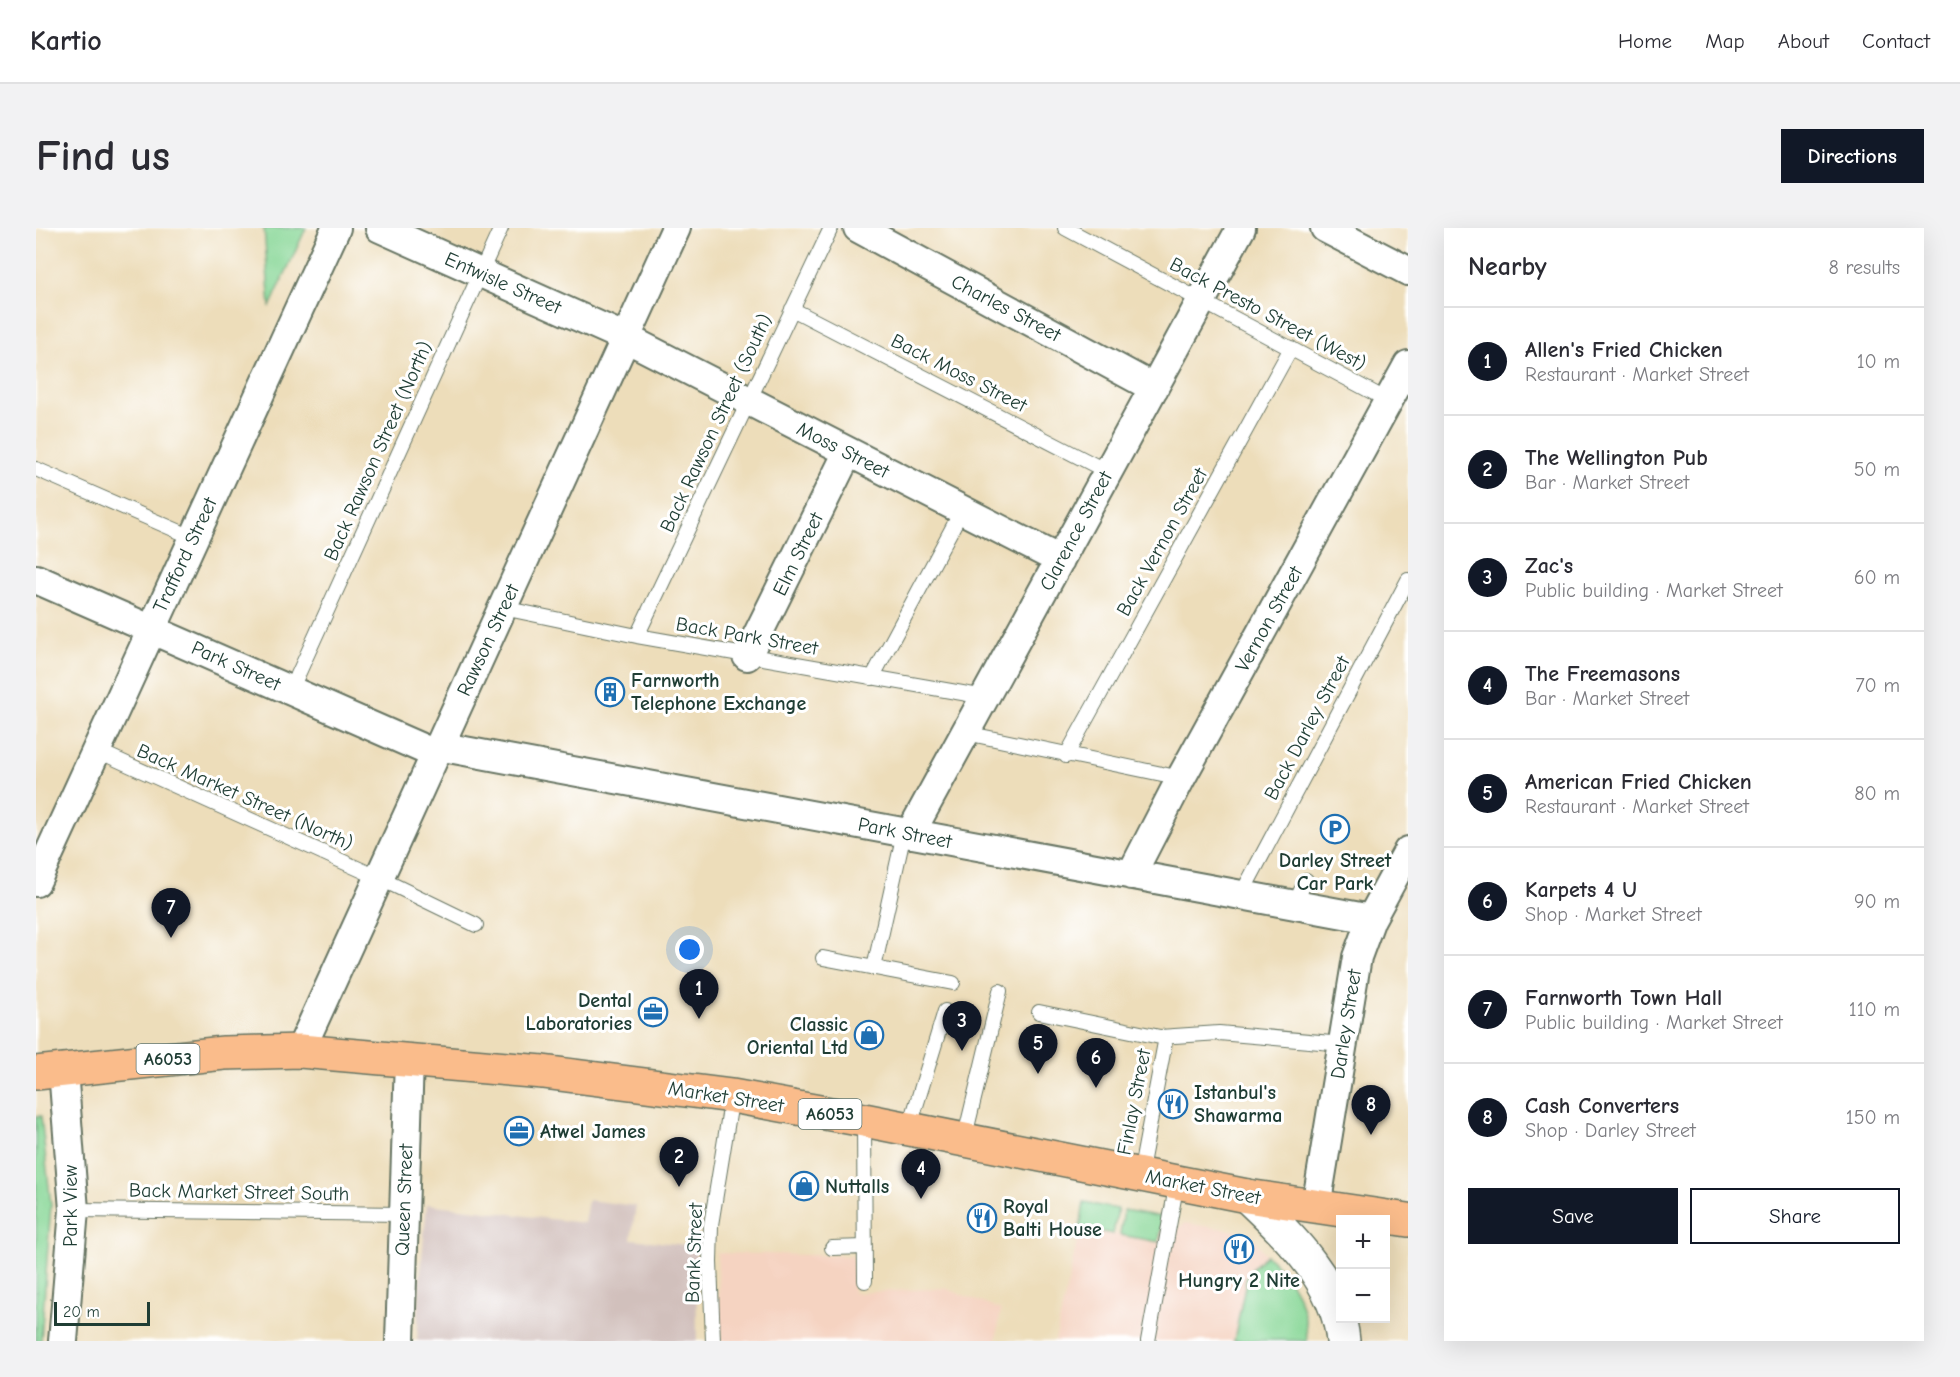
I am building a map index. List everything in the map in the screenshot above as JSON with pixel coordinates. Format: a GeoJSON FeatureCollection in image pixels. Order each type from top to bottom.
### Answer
{"type":"FeatureCollection","features":[{"type":"Feature","properties":{"kind":"main road","name":"Market Street"},"geometry":{"type":"LineString","coordinates":[[50,1072],[224,1053],[300,1051],[543,1072],[732,1096],[1247,1196],[1362,1215]]}},
{"type":"Feature","properties":{"kind":"main road","name":"Market Street"},"geometry":{"type":"LineString","coordinates":[[1390,1218],[1408,1220]]}},
{"type":"Feature","properties":{"kind":"street","name":"Trafford Street"},"geometry":{"type":"LineString","coordinates":[[36,882],[336,228]]}},
{"type":"Feature","properties":{"kind":"street","name":"Entwisle Street"},"geometry":{"type":"LineString","coordinates":[[380,228],[626,338]]}},
{"type":"Feature","properties":{"kind":"street","name":"Rawson Street"},"geometry":{"type":"LineString","coordinates":[[300,1051],[676,228]]}},
{"type":"Feature","properties":{"kind":"street","name":"Charles Street"},"geometry":{"type":"LineString","coordinates":[[858,228],[1154,388]]}},
{"type":"Feature","properties":{"kind":"street","name":"Clarence Street"},"geometry":{"type":"LineString","coordinates":[[907,833],[966,733],[1241,228]]}},
{"type":"Feature","properties":{"kind":"street"},"geometry":{"type":"LineString","coordinates":[[1325,228],[1408,271]]}},
{"type":"Feature","properties":{"kind":"street","name":"Moss Street"},"geometry":{"type":"LineString","coordinates":[[626,338],[1060,560]]}},
{"type":"Feature","properties":{"kind":"street","name":"Vernon Street"},"geometry":{"type":"LineString","coordinates":[[1131,875],[1181,778],[1408,365]]}},
{"type":"Feature","properties":{"kind":"street","name":"Elm Street"},"geometry":{"type":"LineString","coordinates":[[747,656],[848,452]]}},
{"type":"Feature","properties":{"kind":"street","name":"Park Street"},"geometry":{"type":"LineString","coordinates":[[36,579],[291,690],[437,750],[1241,895],[1300,892],[1371,919]]}},
{"type":"Feature","properties":{"kind":"street","name":"Darley Street"},"geometry":{"type":"LineString","coordinates":[[1316,1207],[1357,957],[1371,919],[1408,850]]}},
{"type":"Feature","properties":{"kind":"street","name":"Queen Street"},"geometry":{"type":"LineString","coordinates":[[400,1341],[409,1059]]}},
{"type":"Feature","properties":{"kind":"street","name":"Park View"},"geometry":{"type":"LineString","coordinates":[[50,1072],[74,1209],[63,1341]]}},
{"type":"Feature","properties":{"kind":"street"},"geometry":{"type":"LineString","coordinates":[[1247,1196],[1280,1227],[1326,1286],[1342,1323],[1343,1341]]}},
{"type":"Feature","properties":{"kind":"street"},"geometry":{"type":"LineString","coordinates":[[1352,1341],[1355,1323]]}},
{"type":"Feature","properties":{"kind":"lane","name":"Back Rawson Street (North)"},"geometry":{"type":"LineString","coordinates":[[291,690],[501,228]]}},
{"type":"Feature","properties":{"kind":"lane","name":"Back Rawson Street (South)"},"geometry":{"type":"LineString","coordinates":[[637,636],[831,228]]}},
{"type":"Feature","properties":{"kind":"lane","name":"Back Presto Street (West)"},"geometry":{"type":"LineString","coordinates":[[1065,228],[1389,401]]}},
{"type":"Feature","properties":{"kind":"lane","name":"Back Moss Street"},"geometry":{"type":"LineString","coordinates":[[792,309],[1108,472]]}},
{"type":"Feature","properties":{"kind":"lane","name":"Back Vernon Street"},"geometry":{"type":"LineString","coordinates":[[1066,756],[1291,348]]}},
{"type":"Feature","properties":{"kind":"lane"},"geometry":{"type":"LineString","coordinates":[[36,469],[194,538]]}},
{"type":"Feature","properties":{"kind":"lane"},"geometry":{"type":"LineString","coordinates":[[872,678],[962,510]]}},
{"type":"Feature","properties":{"kind":"lane","name":"Back Darley Street"},"geometry":{"type":"LineString","coordinates":[[1241,895],[1408,580]]}},
{"type":"Feature","properties":{"kind":"lane","name":"Back Park Street"},"geometry":{"type":"LineString","coordinates":[[502,608],[637,636],[986,696]]}},
{"type":"Feature","properties":{"kind":"lane"},"geometry":{"type":"LineString","coordinates":[[966,733],[1066,756],[1181,778]]}},
{"type":"Feature","properties":{"kind":"lane","name":"Back Market Street (North)"},"geometry":{"type":"LineString","coordinates":[[96,750],[379,878],[476,925]]}},
{"type":"Feature","properties":{"kind":"lane"},"geometry":{"type":"LineString","coordinates":[[874,968],[907,833]]}},
{"type":"Feature","properties":{"kind":"lane"},"geometry":{"type":"LineString","coordinates":[[823,958],[953,983]]}},
{"type":"Feature","properties":{"kind":"lane"},"geometry":{"type":"LineString","coordinates":[[964,1140],[1000,991]]}},
{"type":"Feature","properties":{"kind":"lane"},"geometry":{"type":"LineString","coordinates":[[909,1129],[945,1011]]}},
{"type":"Feature","properties":{"kind":"lane"},"geometry":{"type":"LineString","coordinates":[[1039,1012],[1166,1037],[1219,1033],[1342,1044]]}},
{"type":"Feature","properties":{"kind":"lane","name":"Finlay Street"},"geometry":{"type":"LineString","coordinates":[[1140,1175],[1166,1037]]}},
{"type":"Feature","properties":{"kind":"lane","name":"Bank Street"},"geometry":{"type":"LineString","coordinates":[[713,1341],[711,1225],[732,1096]]}},
{"type":"Feature","properties":{"kind":"lane"},"geometry":{"type":"LineString","coordinates":[[864,1120],[866,1281]]}},
{"type":"Feature","properties":{"kind":"lane"},"geometry":{"type":"LineString","coordinates":[[1148,1341],[1177,1182]]}},
{"type":"Feature","properties":{"kind":"lane","name":"Back Market Street South"},"geometry":{"type":"LineString","coordinates":[[74,1209],[403,1214]]}},
{"type":"Feature","properties":{"kind":"lane"},"geometry":{"type":"LineString","coordinates":[[832,1248],[865,1247]]}},
{"type":"Feature","properties":{"kind":"shaded area"},"geometry":{"type":"Polygon","coordinates":[[[588,1200],[636,1206],[631,1239],[696,1246],[697,1341],[417,1341],[427,1204],[584,1223],[588,1200]]]}},
{"type":"Feature","properties":{"kind":"shaded area"},"geometry":{"type":"Polygon","coordinates":[[[1185,1223],[1251,1233],[1266,1255],[1247,1276],[1234,1341],[1055,1341],[1080,1228],[1158,1242],[1161,1226],[1178,1228],[1185,1223]]]}},
{"type":"Feature","properties":{"kind":"shaded area"},"geometry":{"type":"Polygon","coordinates":[[[717,1253],[853,1256],[853,1293],[945,1288],[1001,1310],[996,1341],[721,1341],[717,1253]]]}},
{"type":"Feature","properties":{"kind":"green space"},"geometry":{"type":"Polygon","coordinates":[[[264,228],[306,228],[270,307],[264,228]]]}},
{"type":"Feature","properties":{"kind":"green space"},"geometry":{"type":"Polygon","coordinates":[[[36,1116],[41,1116],[51,1205],[41,1341],[36,1341],[36,1116]]]}},
{"type":"Feature","properties":{"kind":"green space"},"geometry":{"type":"Polygon","coordinates":[[[1084,1203],[1118,1209],[1113,1234],[1080,1228],[1084,1203]]]}},
{"type":"Feature","properties":{"kind":"green space"},"geometry":{"type":"Polygon","coordinates":[[[1124,1210],[1163,1217],[1159,1242],[1120,1235],[1124,1210]]]}},
{"type":"Feature","properties":{"kind":"green space"},"geometry":{"type":"Polygon","coordinates":[[[1266,1255],[1284,1273],[1297,1293],[1304,1316],[1307,1341],[1234,1341],[1247,1276],[1266,1255]]]}},
{"type":"Feature","properties":{"kind":"place","name":"Farnworth Telephone Exchange"},"geometry":{"type":"Point","coordinates":[610,692]}},
{"type":"Feature","properties":{"kind":"place","name":"Darley Street Car Park"},"geometry":{"type":"Point","coordinates":[1335,829]}},
{"type":"Feature","properties":{"kind":"place","name":"Farnworth Town Hall"},"geometry":{"type":"Point","coordinates":[171,938]}},
{"type":"Feature","properties":{"kind":"place","name":"Dental Laboratories"},"geometry":{"type":"Point","coordinates":[653,1012]}},
{"type":"Feature","properties":{"kind":"place","name":"Allen's Fried Chicken"},"geometry":{"type":"Point","coordinates":[699,1019]}},
{"type":"Feature","properties":{"kind":"place","name":"Classic Oriental Ltd"},"geometry":{"type":"Point","coordinates":[869,1035]}},
{"type":"Feature","properties":{"kind":"place","name":"Zac's"},"geometry":{"type":"Point","coordinates":[962,1051]}},
{"type":"Feature","properties":{"kind":"place","name":"American Fried Chicken"},"geometry":{"type":"Point","coordinates":[1038,1074]}},
{"type":"Feature","properties":{"kind":"place","name":"Karpets 4 U"},"geometry":{"type":"Point","coordinates":[1096,1088]}},
{"type":"Feature","properties":{"kind":"place","name":"Istanbul's Shawarma"},"geometry":{"type":"Point","coordinates":[1173,1104]}},
{"type":"Feature","properties":{"kind":"place","name":"Atwel James"},"geometry":{"type":"Point","coordinates":[519,1131]}},
{"type":"Feature","properties":{"kind":"place","name":"Cash Converters"},"geometry":{"type":"Point","coordinates":[1371,1135]}},
{"type":"Feature","properties":{"kind":"place","name":"Nuttalls"},"geometry":{"type":"Point","coordinates":[804,1186]}},
{"type":"Feature","properties":{"kind":"place","name":"The Wellington Pub"},"geometry":{"type":"Point","coordinates":[679,1187]}},
{"type":"Feature","properties":{"kind":"place","name":"The Freemasons"},"geometry":{"type":"Point","coordinates":[921,1199]}},
{"type":"Feature","properties":{"kind":"place","name":"Royal Balti House"},"geometry":{"type":"Point","coordinates":[982,1218]}},
{"type":"Feature","properties":{"kind":"place","name":"Hungry 2 Nite"},"geometry":{"type":"Point","coordinates":[1239,1249]}}]}
